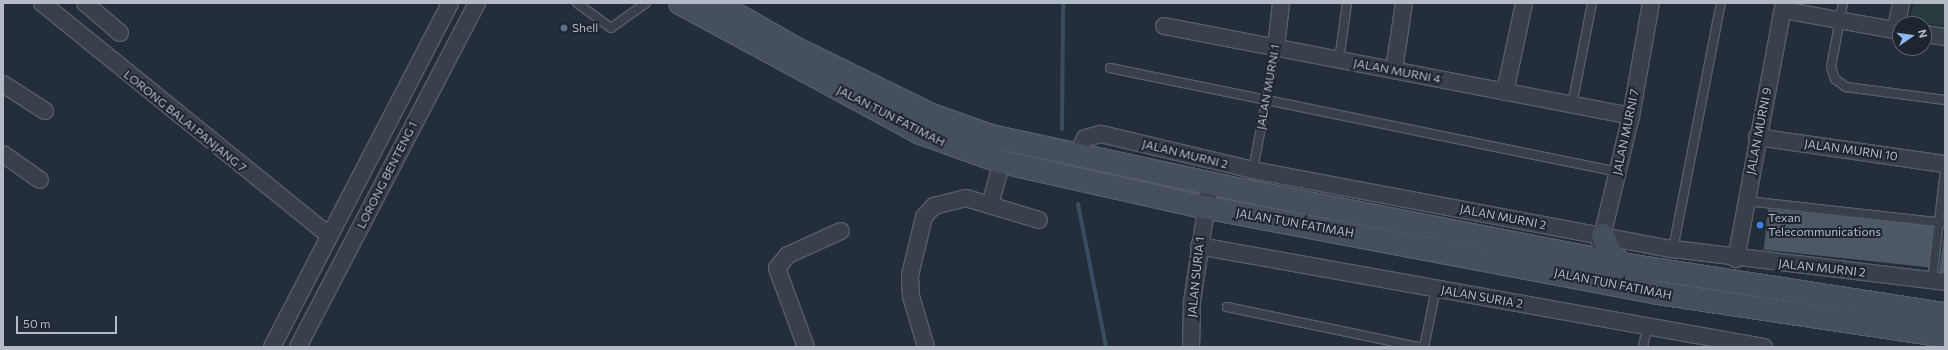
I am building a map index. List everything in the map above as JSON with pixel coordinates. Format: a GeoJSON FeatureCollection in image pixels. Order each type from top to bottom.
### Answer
{"type":"FeatureCollection","features":[{"type":"Feature","properties":{"kind":"main road","name":"JALAN TUN FATIMAH"},"geometry":{"type":"LineString","coordinates":[[680,3],[920,133],[1002,162],[1204,207],[1591,280],[1945,336]]}},
{"type":"Feature","properties":{"kind":"main road","name":"JALAN TUN FATIMAH"},"geometry":{"type":"LineString","coordinates":[[716,3],[793,47],[929,114],[991,136],[1076,156],[1621,264],[1945,314]]}},
{"type":"Feature","properties":{"kind":"main road"},"geometry":{"type":"LineString","coordinates":[[1602,235],[1609,251],[1621,264]]}},
{"type":"Feature","properties":{"kind":"street","name":"LORONG BALAI PANJANG 7"},"geometry":{"type":"LineString","coordinates":[[42,3],[330,236]]}},
{"type":"Feature","properties":{"kind":"street"},"geometry":{"type":"LineString","coordinates":[[85,3],[120,33]]}},
{"type":"Feature","properties":{"kind":"street"},"geometry":{"type":"LineString","coordinates":[[272,347],[450,3]]}},
{"type":"Feature","properties":{"kind":"street","name":"LORONG BENTENG 1"},"geometry":{"type":"LineString","coordinates":[[298,347],[477,3]]}},
{"type":"Feature","properties":{"kind":"street","name":"JALAN MURNI 1"},"geometry":{"type":"LineString","coordinates":[[1276,47],[1281,3]]}},
{"type":"Feature","properties":{"kind":"street"},"geometry":{"type":"LineString","coordinates":[[1394,70],[1404,3]]}},
{"type":"Feature","properties":{"kind":"street"},"geometry":{"type":"LineString","coordinates":[[1505,92],[1524,3]]}},
{"type":"Feature","properties":{"kind":"street","name":"JALAN MURNI 7"},"geometry":{"type":"LineString","coordinates":[[1591,280],[1618,172],[1651,3]]}},
{"type":"Feature","properties":{"kind":"street"},"geometry":{"type":"LineString","coordinates":[[1900,16],[1901,3]]}},
{"type":"Feature","properties":{"kind":"street"},"geometry":{"type":"LineString","coordinates":[[1784,6],[1839,20],[1892,29]]}},
{"type":"Feature","properties":{"kind":"street","name":"JALAN MURNI 9"},"geometry":{"type":"LineString","coordinates":[[1736,259],[1757,137],[1784,6]]}},
{"type":"Feature","properties":{"kind":"street","name":"JALAN MURNI 4"},"geometry":{"type":"LineString","coordinates":[[1164,26],[1630,116]]}},
{"type":"Feature","properties":{"kind":"street"},"geometry":{"type":"LineString","coordinates":[[1932,35],[1945,37]]}},
{"type":"Feature","properties":{"kind":"street"},"geometry":{"type":"LineString","coordinates":[[3,84],[45,111]]}},
{"type":"Feature","properties":{"kind":"street","name":"JALAN MURNI 2"},"geometry":{"type":"LineString","coordinates":[[1076,156],[1084,138],[1101,134],[1253,170],[1673,249],[1736,259],[1939,281]]}},
{"type":"Feature","properties":{"kind":"street","name":"JALAN MURNI 10"},"geometry":{"type":"LineString","coordinates":[[1757,137],[1945,164]]}},
{"type":"Feature","properties":{"kind":"street"},"geometry":{"type":"LineString","coordinates":[[3,154],[40,180]]}},
{"type":"Feature","properties":{"kind":"street"},"geometry":{"type":"LineString","coordinates":[[990,205],[1002,162]]}},
{"type":"Feature","properties":{"kind":"street","name":"JALAN SURIA 1"},"geometry":{"type":"LineString","coordinates":[[1191,347],[1199,246],[1204,207],[1210,183]]}},
{"type":"Feature","properties":{"kind":"street"},"geometry":{"type":"LineString","coordinates":[[926,347],[911,296],[914,250],[924,217],[934,206],[949,200],[966,198],[1039,220]]}},
{"type":"Feature","properties":{"kind":"street"},"geometry":{"type":"LineString","coordinates":[[806,347],[776,268],[788,255],[841,231]]}},
{"type":"Feature","properties":{"kind":"street","name":"JALAN SURIA 2"},"geometry":{"type":"LineString","coordinates":[[1199,246],[1647,328],[1764,347]]}},
{"type":"Feature","properties":{"kind":"lane"},"geometry":{"type":"LineString","coordinates":[[577,3],[611,28],[646,3]]}},
{"type":"Feature","properties":{"kind":"lane"},"geometry":{"type":"LineString","coordinates":[[1338,60],[1346,3]]}},
{"type":"Feature","properties":{"kind":"lane"},"geometry":{"type":"LineString","coordinates":[[1572,105],[1592,3]]}},
{"type":"Feature","properties":{"kind":"lane"},"geometry":{"type":"LineString","coordinates":[[1673,249],[1721,3]]}},
{"type":"Feature","properties":{"kind":"lane"},"geometry":{"type":"LineString","coordinates":[[1843,3],[1831,67],[1835,79],[1846,87],[1945,100]]}},
{"type":"Feature","properties":{"kind":"lane","name":"JALAN MURNI 1"},"geometry":{"type":"LineString","coordinates":[[1253,170],[1276,47]]}},
{"type":"Feature","properties":{"kind":"lane"},"geometry":{"type":"LineString","coordinates":[[1110,68],[1618,172]]}},
{"type":"Feature","properties":{"kind":"lane"},"geometry":{"type":"LineString","coordinates":[[1939,281],[1945,170]]}},
{"type":"Feature","properties":{"kind":"lane"},"geometry":{"type":"LineString","coordinates":[[1746,201],[1942,223]]}},
{"type":"Feature","properties":{"kind":"lane"},"geometry":{"type":"LineString","coordinates":[[1424,347],[1436,289]]}},
{"type":"Feature","properties":{"kind":"lane"},"geometry":{"type":"LineString","coordinates":[[1227,307],[1418,347]]}},
{"type":"Feature","properties":{"kind":"lane"},"geometry":{"type":"LineString","coordinates":[[1643,347],[1647,328]]}},
{"type":"Feature","properties":{"kind":"green space"},"geometry":{"type":"Polygon","coordinates":[[[1914,3],[1945,3],[1945,26],[1932,24],[1932,16],[1910,16],[1914,3]]]}},
{"type":"Feature","properties":{"kind":"building"},"geometry":{"type":"Polygon","coordinates":[[[1768,209],[1933,226],[1929,267],[1764,250],[1768,209]]]}},
{"type":"Feature","properties":{"kind":"building"},"geometry":{"type":"Polygon","coordinates":[[[1945,228],[1945,272],[1939,272],[1945,228]]]}},
{"type":"Feature","properties":{"kind":"waterway"},"geometry":{"type":"LineString","coordinates":[[1062,129],[1063,3]]}},
{"type":"Feature","properties":{"kind":"waterway"},"geometry":{"type":"LineString","coordinates":[[1078,204],[1106,347]]}},
{"type":"Feature","properties":{"kind":"place","name":"Shell"},"geometry":{"type":"Point","coordinates":[564,28]}},
{"type":"Feature","properties":{"kind":"place","name":"Texan Telecommunications"},"geometry":{"type":"Point","coordinates":[1760,225]}}]}
